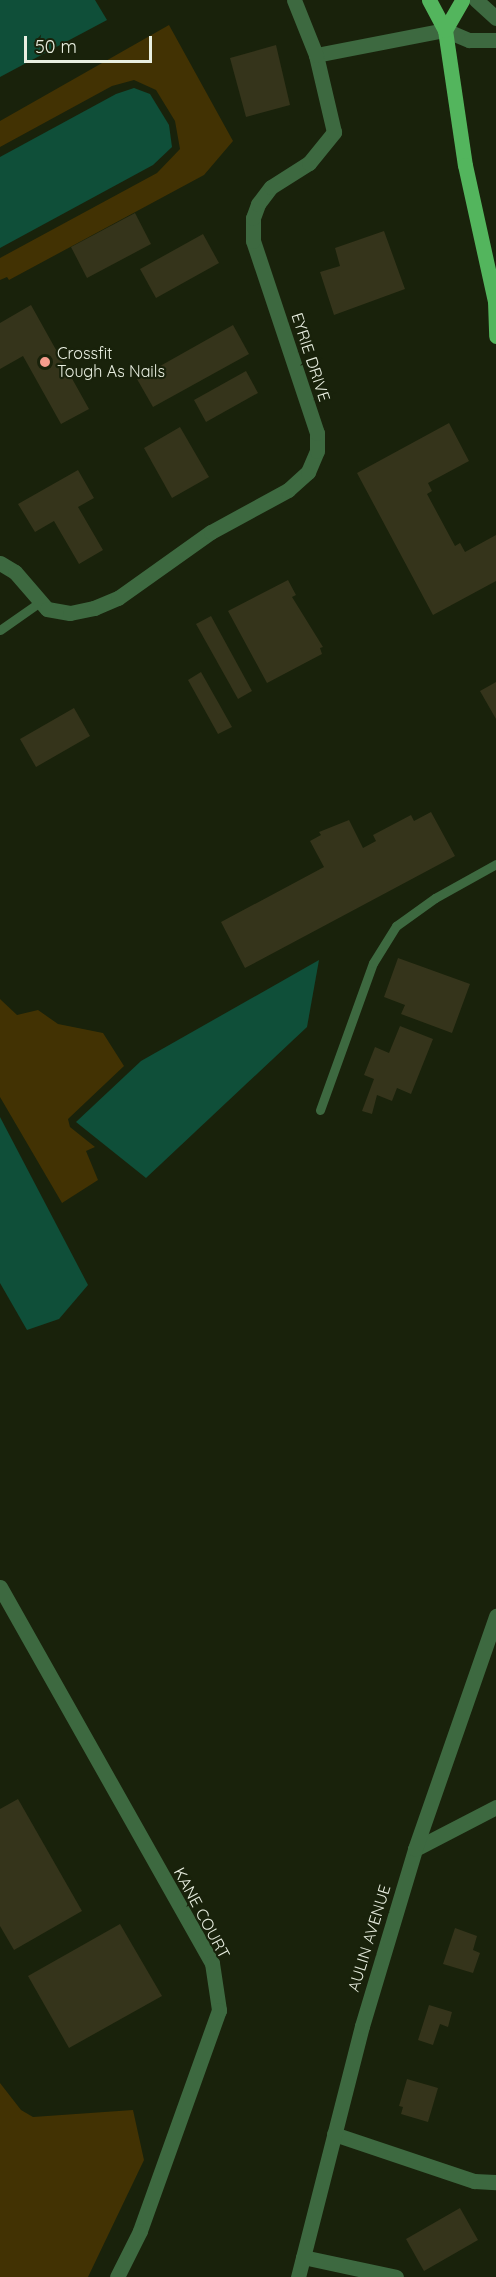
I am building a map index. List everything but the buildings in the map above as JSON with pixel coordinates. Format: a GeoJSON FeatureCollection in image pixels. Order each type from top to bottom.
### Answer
{"type":"FeatureCollection","features":[{"type":"Feature","properties":{"kind":"main road"},"geometry":{"type":"LineString","coordinates":[[429,0],[446,30],[465,165],[496,301],[496,336]]}},
{"type":"Feature","properties":{"kind":"main road"},"geometry":{"type":"LineString","coordinates":[[446,30],[462,0]]}},
{"type":"Feature","properties":{"kind":"street"},"geometry":{"type":"LineString","coordinates":[[294,0],[316,55],[446,30],[469,40],[496,40]]}},
{"type":"Feature","properties":{"kind":"street"},"geometry":{"type":"LineString","coordinates":[[476,0],[496,18]]}},
{"type":"Feature","properties":{"kind":"street","name":"EYRIE DRIVE"},"geometry":{"type":"LineString","coordinates":[[0,563],[15,572],[47,609],[70,613],[118,598],[211,532],[288,490],[308,472],[316,452],[317,433],[253,241],[253,218],[258,204],[271,187],[309,163],[334,132],[316,55]]}},
{"type":"Feature","properties":{"kind":"street","name":"KANE COURT"},"geometry":{"type":"LineString","coordinates":[[0,1587],[212,1963],[219,2010],[140,2231],[117,2277]]}},
{"type":"Feature","properties":{"kind":"street","name":"AULIN AVENUE"},"geometry":{"type":"LineString","coordinates":[[298,2277],[334,2134],[415,1849],[496,1616]]}},
{"type":"Feature","properties":{"kind":"street"},"geometry":{"type":"LineString","coordinates":[[415,1849],[496,1807]]}},
{"type":"Feature","properties":{"kind":"street"},"geometry":{"type":"LineString","coordinates":[[334,2134],[474,2181],[496,2182]]}},
{"type":"Feature","properties":{"kind":"street"},"geometry":{"type":"LineString","coordinates":[[303,2257],[396,2277]]}},
{"type":"Feature","properties":{"kind":"lane"},"geometry":{"type":"LineString","coordinates":[[2,631],[40,602]]}},
{"type":"Feature","properties":{"kind":"lane"},"geometry":{"type":"LineString","coordinates":[[320,1110],[373,963],[396,926],[435,898],[496,864]]}},
{"type":"Feature","properties":{"kind":"shaded area"},"geometry":{"type":"Polygon","coordinates":[[[0,0],[95,0],[107,20],[0,77],[0,0]]]}},
{"type":"Feature","properties":{"kind":"shaded area"},"geometry":{"type":"Polygon","coordinates":[[[169,25],[233,141],[204,175],[9,280],[7,277],[0,280],[0,258],[157,173],[180,149],[175,121],[156,90],[134,80],[112,86],[0,147],[0,121],[169,25]]]}},
{"type":"Feature","properties":{"kind":"shaded area"},"geometry":{"type":"Polygon","coordinates":[[[134,88],[150,94],[169,125],[172,147],[153,165],[0,248],[0,157],[116,94],[134,88]]]}},
{"type":"Feature","properties":{"kind":"shaded area"},"geometry":{"type":"Polygon","coordinates":[[[319,960],[307,1027],[146,1178],[76,1122],[141,1061],[319,960]]]}},
{"type":"Feature","properties":{"kind":"shaded area"},"geometry":{"type":"Polygon","coordinates":[[[0,999],[17,1015],[38,1010],[58,1024],[103,1033],[124,1066],[68,1119],[70,1127],[95,1147],[86,1151],[98,1180],[62,1203],[0,1097],[0,999]]]}},
{"type":"Feature","properties":{"kind":"shaded area"},"geometry":{"type":"Polygon","coordinates":[[[0,1117],[88,1285],[59,1319],[27,1330],[0,1283],[0,1117]]]}},
{"type":"Feature","properties":{"kind":"shaded area"},"geometry":{"type":"Polygon","coordinates":[[[0,2083],[21,2110],[33,2117],[133,2110],[144,2160],[88,2277],[0,2277],[0,2083]]]}},
{"type":"Feature","properties":{"kind":"place","name":"Crossfit Tough As Nails"},"geometry":{"type":"Point","coordinates":[45,362]}}]}
